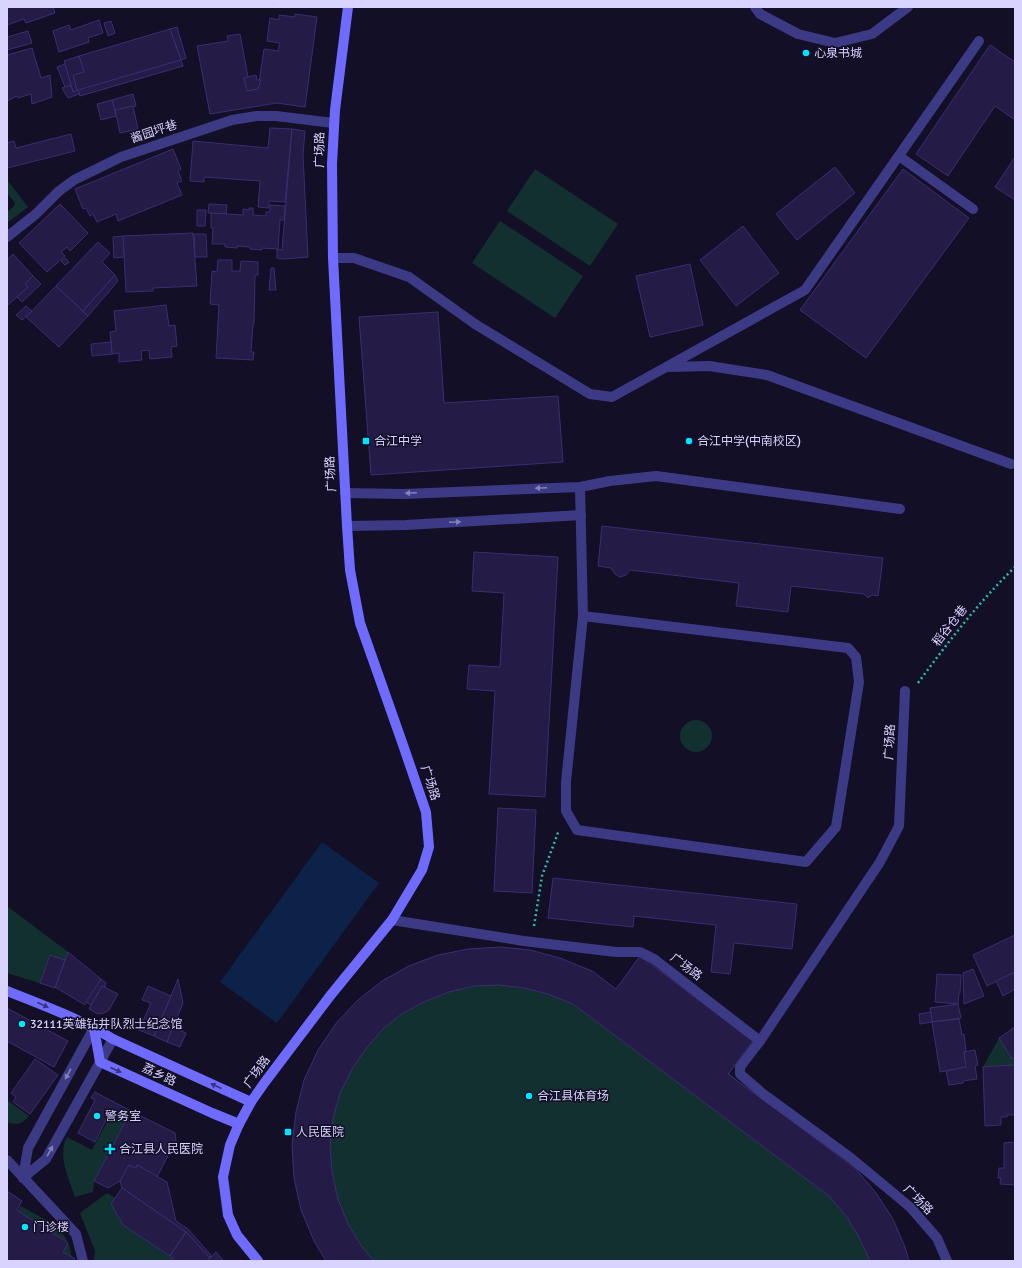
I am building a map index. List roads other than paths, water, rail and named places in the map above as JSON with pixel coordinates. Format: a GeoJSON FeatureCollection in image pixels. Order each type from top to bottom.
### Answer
{"type":"FeatureCollection","features":[{"type":"Feature","properties":{"kind":"main road","name":"广场路"},"geometry":{"type":"LineString","coordinates":[[258,1261],[237,1235],[228,1215],[223,1177],[230,1145],[251,1102],[330,996],[392,920],[422,870],[429,847],[426,812],[360,623],[350,570],[346,526],[333,258],[332,164],[334,123],[348,7]]}},
{"type":"Feature","properties":{"kind":"main road","name":"荔乡路"},"geometry":{"type":"LineString","coordinates":[[7,991],[39,1003],[94,1028],[113,1039],[251,1102]]}},
{"type":"Feature","properties":{"kind":"main road"},"geometry":{"type":"LineString","coordinates":[[94,1028],[100,1062]]}},
{"type":"Feature","properties":{"kind":"main road","name":"荔乡路"},"geometry":{"type":"LineString","coordinates":[[100,1062],[239,1124]]}},
{"type":"Feature","properties":{"kind":"street"},"geometry":{"type":"LineString","coordinates":[[755,7],[760,14],[798,34],[835,43],[872,34],[908,7]]}},
{"type":"Feature","properties":{"kind":"street"},"geometry":{"type":"LineString","coordinates":[[333,258],[354,258],[409,277],[475,324],[590,394],[612,397],[805,290],[979,41]]}},
{"type":"Feature","properties":{"kind":"street","name":"酱园坪巷"},"geometry":{"type":"LineString","coordinates":[[7,237],[36,214],[59,191],[74,180],[121,157],[232,120],[257,116],[276,116],[334,123]]}},
{"type":"Feature","properties":{"kind":"street"},"geometry":{"type":"LineString","coordinates":[[899,156],[973,209]]}},
{"type":"Feature","properties":{"kind":"street"},"geometry":{"type":"LineString","coordinates":[[666,367],[709,366],[767,376],[1011,464]]}},
{"type":"Feature","properties":{"kind":"street"},"geometry":{"type":"LineString","coordinates":[[345,492],[404,494],[580,487],[610,481],[656,476],[900,509]]}},
{"type":"Feature","properties":{"kind":"street"},"geometry":{"type":"LineString","coordinates":[[580,487],[583,616],[566,782],[566,811],[577,830],[806,862],[836,828],[859,682],[856,657],[848,648],[583,616]]}},
{"type":"Feature","properties":{"kind":"street"},"geometry":{"type":"LineString","coordinates":[[346,526],[406,525],[581,515]]}},
{"type":"Feature","properties":{"kind":"street","name":"广场路"},"geometry":{"type":"LineString","coordinates":[[905,696],[899,826],[880,862],[760,1040],[740,1067],[740,1074],[762,1094],[851,1158],[910,1207],[937,1238],[947,1261]]}},
{"type":"Feature","properties":{"kind":"street","name":"广场路"},"geometry":{"type":"LineString","coordinates":[[392,920],[532,942],[616,952],[640,952],[654,959],[760,1040]]}},
{"type":"Feature","properties":{"kind":"street"},"geometry":{"type":"LineString","coordinates":[[23,1178],[28,1148],[94,1028]]}},
{"type":"Feature","properties":{"kind":"street"},"geometry":{"type":"LineString","coordinates":[[23,1178],[46,1159],[113,1039]]}},
{"type":"Feature","properties":{"kind":"street"},"geometry":{"type":"LineString","coordinates":[[7,1160],[76,1234],[83,1261]]}},
{"type":"Feature","properties":{"kind":"water"},"geometry":{"type":"Polygon","coordinates":[[[322,842],[379,883],[277,1023],[220,982],[322,842]]]}},
{"type":"Feature","properties":{"kind":"place","name":"心泉书城"},"geometry":{"type":"Point","coordinates":[806,53]}},
{"type":"Feature","properties":{"kind":"place","name":"合江中学"},"geometry":{"type":"Point","coordinates":[366,441]}},
{"type":"Feature","properties":{"kind":"place","name":"合江中学(中南校区)"},"geometry":{"type":"Point","coordinates":[689,441]}},
{"type":"Feature","properties":{"kind":"place","name":"32111英雄钻井队烈士纪念馆"},"geometry":{"type":"Point","coordinates":[22,1024]}},
{"type":"Feature","properties":{"kind":"place","name":"合江县体育场"},"geometry":{"type":"Point","coordinates":[529,1096]}},
{"type":"Feature","properties":{"kind":"place","name":"警务室"},"geometry":{"type":"Point","coordinates":[97,1116]}},
{"type":"Feature","properties":{"kind":"place","name":"人民医院"},"geometry":{"type":"Point","coordinates":[288,1132]}},
{"type":"Feature","properties":{"kind":"place","name":"合江县人民医院"},"geometry":{"type":"Point","coordinates":[110,1149]}},
{"type":"Feature","properties":{"kind":"place","name":"门诊楼"},"geometry":{"type":"Point","coordinates":[25,1227]}}]}
